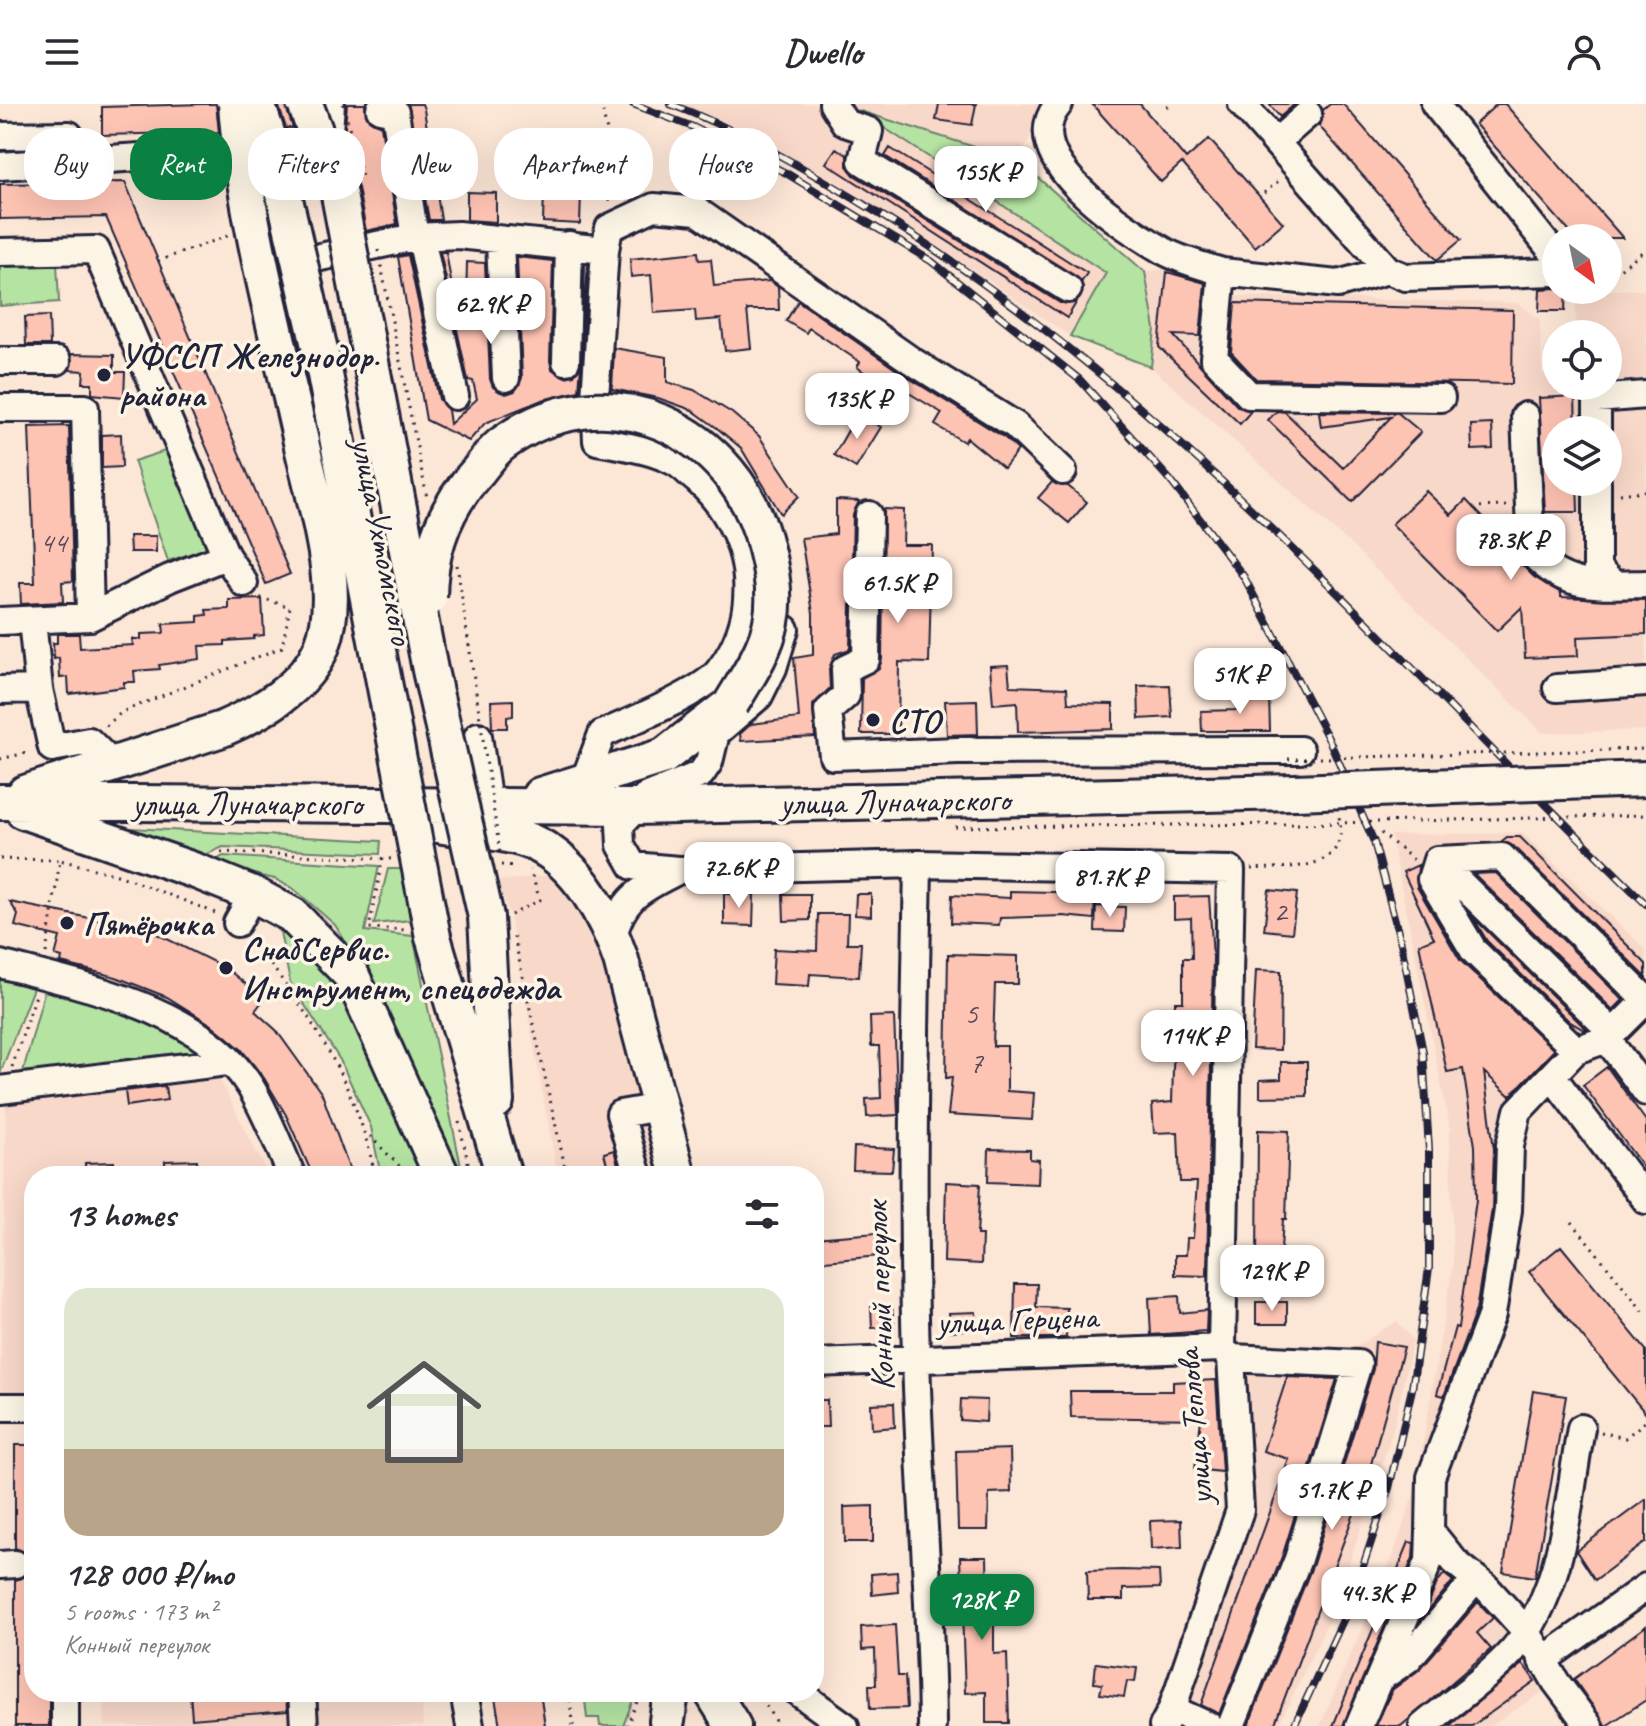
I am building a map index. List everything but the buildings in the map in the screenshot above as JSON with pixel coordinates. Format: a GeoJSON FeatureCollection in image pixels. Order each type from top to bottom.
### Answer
{"type":"FeatureCollection","features":[{"type":"Feature","properties":{"kind":"main road"},"geometry":{"type":"LineString","coordinates":[[0,802],[100,752],[222,729],[265,710],[299,679],[322,647],[327,622],[329,575],[247,191],[235,104]]}},
{"type":"Feature","properties":{"kind":"main road"},"geometry":{"type":"LineString","coordinates":[[257,104],[275,156],[322,359],[426,934],[502,1164]]}},
{"type":"Feature","properties":{"kind":"main road"},"geometry":{"type":"LineString","coordinates":[[305,104],[339,195],[430,670],[503,921],[502,1164]]}},
{"type":"Feature","properties":{"kind":"main road"},"geometry":{"type":"LineString","coordinates":[[430,670],[429,567],[447,512],[465,485],[501,444],[547,418],[583,410],[629,411],[667,424],[700,441],[739,484],[761,526],[772,573],[771,622],[753,666],[731,704],[664,756],[584,782],[498,804]]}},
{"type":"Feature","properties":{"kind":"main road","name":"улица Луначарского"},"geometry":{"type":"LineString","coordinates":[[0,802],[1296,808],[1646,779]]}},
{"type":"Feature","properties":{"kind":"main road"},"geometry":{"type":"LineString","coordinates":[[0,802],[196,871],[245,908],[292,915],[352,976],[438,1166]]}},
{"type":"Feature","properties":{"kind":"main road"},"geometry":{"type":"LineString","coordinates":[[312,803],[534,843],[571,868],[613,937],[675,1166]]}},
{"type":"Feature","properties":{"kind":"main road"},"geometry":{"type":"LineString","coordinates":[[718,1702],[733,1726]]}},
{"type":"Feature","properties":{"kind":"street"},"geometry":{"type":"LineString","coordinates":[[234,151],[235,104]]}},
{"type":"Feature","properties":{"kind":"street","name":"улица Ухтомского"},"geometry":{"type":"LineString","coordinates":[[263,128],[265,104]]}},
{"type":"Feature","properties":{"kind":"street"},"geometry":{"type":"LineString","coordinates":[[292,128],[296,104]]}},
{"type":"Feature","properties":{"kind":"street"},"geometry":{"type":"LineString","coordinates":[[329,128],[331,104]]}},
{"type":"Feature","properties":{"kind":"street"},"geometry":{"type":"LineString","coordinates":[[833,104],[845,123],[869,131],[862,161],[1068,289]]}},
{"type":"Feature","properties":{"kind":"street"},"geometry":{"type":"LineString","coordinates":[[1059,104],[1050,115],[1048,145],[1059,167],[1098,206],[1166,252],[1222,272],[1338,284],[1388,270]]}},
{"type":"Feature","properties":{"kind":"street"},"geometry":{"type":"LineString","coordinates":[[1242,104],[1388,270],[1405,277],[1542,272]]}},
{"type":"Feature","properties":{"kind":"street"},"geometry":{"type":"LineString","coordinates":[[1435,104],[1542,238]]}},
{"type":"Feature","properties":{"kind":"street"},"geometry":{"type":"LineString","coordinates":[[380,109],[395,112],[418,238],[455,396]]}},
{"type":"Feature","properties":{"kind":"street"},"geometry":{"type":"LineString","coordinates":[[1276,142],[1314,109]]}},
{"type":"Feature","properties":{"kind":"street"},"geometry":{"type":"LineString","coordinates":[[0,136],[24,136]]}},
{"type":"Feature","properties":{"kind":"street"},"geometry":{"type":"LineString","coordinates":[[0,166],[248,150]]}},
{"type":"Feature","properties":{"kind":"street","name":"улица Ухтомского"},"geometry":{"type":"LineString","coordinates":[[275,200],[292,263],[398,803]]}},
{"type":"Feature","properties":{"kind":"street"},"geometry":{"type":"LineString","coordinates":[[292,263],[418,238],[458,235],[500,242],[569,245],[607,239],[654,207],[697,211],[912,361],[1015,425],[1063,471]]}},
{"type":"Feature","properties":{"kind":"street"},"geometry":{"type":"LineString","coordinates":[[584,782],[602,734],[655,712],[718,673],[745,623],[747,565],[739,535],[713,495],[677,462],[650,451],[597,441],[595,398],[607,239]]}},
{"type":"Feature","properties":{"kind":"street"},"geometry":{"type":"LineString","coordinates":[[500,242],[506,378]]}},
{"type":"Feature","properties":{"kind":"street"},"geometry":{"type":"LineString","coordinates":[[566,361],[569,245]]}},
{"type":"Feature","properties":{"kind":"street"},"geometry":{"type":"LineString","coordinates":[[0,252],[96,250],[226,556],[244,583]]}},
{"type":"Feature","properties":{"kind":"street"},"geometry":{"type":"LineString","coordinates":[[1222,272],[1214,358],[1249,395],[1441,398]]}},
{"type":"Feature","properties":{"kind":"street"},"geometry":{"type":"LineString","coordinates":[[0,361],[57,361]]}},
{"type":"Feature","properties":{"kind":"street"},"geometry":{"type":"LineString","coordinates":[[1597,416],[1597,399],[1646,395]]}},
{"type":"Feature","properties":{"kind":"street"},"geometry":{"type":"LineString","coordinates":[[484,435],[523,416],[595,398],[644,404],[685,418],[707,432]]}},
{"type":"Feature","properties":{"kind":"street"},"geometry":{"type":"LineString","coordinates":[[0,408],[85,408],[90,617]]}},
{"type":"Feature","properties":{"kind":"street"},"geometry":{"type":"LineString","coordinates":[[1525,416],[1531,552],[1546,569],[1567,581],[1646,584]]}},
{"type":"Feature","properties":{"kind":"street"},"geometry":{"type":"LineString","coordinates":[[1597,496],[1597,568],[1613,584]]}},
{"type":"Feature","properties":{"kind":"street"},"geometry":{"type":"LineString","coordinates":[[869,515],[866,659],[845,669],[846,695],[828,711],[833,756],[958,751],[1294,754]]}},
{"type":"Feature","properties":{"kind":"street"},"geometry":{"type":"LineString","coordinates":[[777,535],[788,609],[783,639],[759,696],[716,733],[709,762],[701,774],[647,796],[620,825],[621,845],[633,866],[679,870],[918,864],[1231,870]]}},
{"type":"Feature","properties":{"kind":"street"},"geometry":{"type":"LineString","coordinates":[[0,621],[90,617],[170,578],[226,556]]}},
{"type":"Feature","properties":{"kind":"street"},"geometry":{"type":"LineString","coordinates":[[32,620],[39,689],[52,748],[100,752]]}},
{"type":"Feature","properties":{"kind":"street"},"geometry":{"type":"LineString","coordinates":[[1557,688],[1646,682]]}},
{"type":"Feature","properties":{"kind":"street"},"geometry":{"type":"LineString","coordinates":[[0,690],[39,689]]}},
{"type":"Feature","properties":{"kind":"street"},"geometry":{"type":"LineString","coordinates":[[478,736],[498,804]]}},
{"type":"Feature","properties":{"kind":"street"},"geometry":{"type":"LineString","coordinates":[[1359,1726],[1429,1561],[1431,1477],[1492,1314],[1508,1210],[1510,1145],[1518,1111],[1576,1050],[1610,1036],[1646,1000],[1502,857],[1437,860]]}},
{"type":"Feature","properties":{"kind":"street"},"geometry":{"type":"LineString","coordinates":[[1437,860],[1610,1036],[1646,1092]]}},
{"type":"Feature","properties":{"kind":"street"},"geometry":{"type":"LineString","coordinates":[[1437,860],[1431,879],[1474,951],[1576,1050]]}},
{"type":"Feature","properties":{"kind":"street","name":"Конный переулок"},"geometry":{"type":"LineString","coordinates":[[918,864],[912,1179],[916,1359],[931,1606],[932,1726]]}},
{"type":"Feature","properties":{"kind":"street"},"geometry":{"type":"LineString","coordinates":[[613,937],[618,913],[640,890],[679,870]]}},
{"type":"Feature","properties":{"kind":"street","name":"улица Теплова"},"geometry":{"type":"LineString","coordinates":[[1167,1718],[1240,1510],[1227,1353],[1231,870]]}},
{"type":"Feature","properties":{"kind":"street"},"geometry":{"type":"LineString","coordinates":[[0,964],[86,985],[161,1013],[208,1042],[249,1084],[287,1166]]}},
{"type":"Feature","properties":{"kind":"street"},"geometry":{"type":"LineString","coordinates":[[2,1090],[227,1062]]}},
{"type":"Feature","properties":{"kind":"street"},"geometry":{"type":"LineString","coordinates":[[1552,1076],[1646,1200]]}},
{"type":"Feature","properties":{"kind":"street"},"geometry":{"type":"LineString","coordinates":[[635,1166],[620,1114],[660,1107]]}},
{"type":"Feature","properties":{"kind":"street","name":"улица Герцена"},"geometry":{"type":"LineString","coordinates":[[824,1363],[1227,1353],[1358,1364],[1298,1559],[1231,1726]]}},
{"type":"Feature","properties":{"kind":"street"},"geometry":{"type":"LineString","coordinates":[[0,1407],[24,1407]]}},
{"type":"Feature","properties":{"kind":"street"},"geometry":{"type":"LineString","coordinates":[[1423,1726],[1511,1652],[1527,1632],[1555,1573],[1581,1428]]}},
{"type":"Feature","properties":{"kind":"street"},"geometry":{"type":"LineString","coordinates":[[1430,1531],[1455,1562],[1476,1579],[1527,1632],[1542,1661],[1589,1726]]}},
{"type":"Feature","properties":{"kind":"street"},"geometry":{"type":"LineString","coordinates":[[1379,1679],[1408,1659],[1476,1579]]}},
{"type":"Feature","properties":{"kind":"street"},"geometry":{"type":"LineString","coordinates":[[1542,1661],[1646,1587]]}},
{"type":"Feature","properties":{"kind":"street"},"geometry":{"type":"LineString","coordinates":[[65,1702],[65,1726]]}},
{"type":"Feature","properties":{"kind":"street"},"geometry":{"type":"LineString","coordinates":[[303,1702],[304,1726]]}},
{"type":"Feature","properties":{"kind":"street"},"geometry":{"type":"LineString","coordinates":[[466,1702],[470,1726]]}},
{"type":"Feature","properties":{"kind":"street"},"geometry":{"type":"LineString","coordinates":[[812,1702],[845,1726]]}},
{"type":"Feature","properties":{"kind":"street"},"geometry":{"type":"LineString","coordinates":[[1167,1718],[1209,1726]]}},
{"type":"Feature","properties":{"kind":"path"},"geometry":{"type":"LineString","coordinates":[[601,104],[611,149],[607,239]]}},
{"type":"Feature","properties":{"kind":"path"},"geometry":{"type":"LineString","coordinates":[[1622,267],[1646,249]]}},
{"type":"Feature","properties":{"kind":"path"},"geometry":{"type":"LineString","coordinates":[[158,261],[174,254]]}},
{"type":"Feature","properties":{"kind":"path"},"geometry":{"type":"LineString","coordinates":[[1622,490],[1646,491]]}},
{"type":"Feature","properties":{"kind":"path"},"geometry":{"type":"LineString","coordinates":[[1472,507],[1529,506]]}},
{"type":"Feature","properties":{"kind":"path"},"geometry":{"type":"LineString","coordinates":[[100,752],[122,712],[282,647],[290,607],[259,599],[244,583]]}},
{"type":"Feature","properties":{"kind":"path"},"geometry":{"type":"LineString","coordinates":[[0,759],[52,748]]}},
{"type":"Feature","properties":{"kind":"path"},"geometry":{"type":"LineString","coordinates":[[1294,754],[1646,749]]}},
{"type":"Feature","properties":{"kind":"path"},"geometry":{"type":"LineString","coordinates":[[1294,754],[1321,755],[1326,770]]}},
{"type":"Feature","properties":{"kind":"path"},"geometry":{"type":"LineString","coordinates":[[949,827],[1296,808],[1646,815]]}},
{"type":"Feature","properties":{"kind":"path"},"geometry":{"type":"LineString","coordinates":[[1231,870],[1317,864],[1336,850],[1342,830],[1339,815]]}},
{"type":"Feature","properties":{"kind":"path"},"geometry":{"type":"LineString","coordinates":[[1381,833],[1412,860],[1437,860]]}},
{"type":"Feature","properties":{"kind":"path"},"geometry":{"type":"LineString","coordinates":[[167,893],[221,852],[398,859]]}},
{"type":"Feature","properties":{"kind":"path"},"geometry":{"type":"LineString","coordinates":[[383,858],[369,928],[426,934]]}},
{"type":"Feature","properties":{"kind":"path"},"geometry":{"type":"LineString","coordinates":[[0,859],[60,860],[121,876],[167,893],[245,908],[287,984],[338,1065],[367,1133],[373,1166]]}},
{"type":"Feature","properties":{"kind":"path"},"geometry":{"type":"LineString","coordinates":[[2,1090],[43,975],[60,860]]}},
{"type":"Feature","properties":{"kind":"path"},"geometry":{"type":"LineString","coordinates":[[500,865],[571,868]]}},
{"type":"Feature","properties":{"kind":"path"},"geometry":{"type":"LineString","coordinates":[[529,866],[540,900],[503,921],[564,1166]]}},
{"type":"Feature","properties":{"kind":"path"},"geometry":{"type":"LineString","coordinates":[[367,1133],[399,1166]]}},
{"type":"Feature","properties":{"kind":"path"},"geometry":{"type":"LineString","coordinates":[[1572,1222],[1646,1315]]}},
{"type":"Feature","properties":{"kind":"path"},"geometry":{"type":"LineString","coordinates":[[1581,1428],[1625,1438],[1646,1421]]}},
{"type":"Feature","properties":{"kind":"path"},"geometry":{"type":"LineString","coordinates":[[570,1702],[573,1726]]}},
{"type":"Feature","properties":{"kind":"path"},"geometry":{"type":"LineString","coordinates":[[627,1726],[637,1702]]}},
{"type":"Feature","properties":{"kind":"path"},"geometry":{"type":"LineString","coordinates":[[764,1702],[778,1726]]}},
{"type":"Feature","properties":{"kind":"shaded area"},"geometry":{"type":"Polygon","coordinates":[[[676,104],[1045,104],[1019,161],[860,112],[1107,274],[1070,336],[939,247],[818,171],[779,153],[779,128],[727,128],[676,104]]]}},
{"type":"Feature","properties":{"kind":"shaded area"},"geometry":{"type":"Polygon","coordinates":[[[1170,268],[1216,275],[1229,296],[1518,303],[1540,320],[1542,400],[1622,400],[1622,320],[1576,320],[1576,304],[1622,304],[1622,290],[1646,290],[1646,730],[1543,733],[1347,541],[1151,367],[1155,329],[1145,272],[1170,268]]]}},
{"type":"Feature","properties":{"kind":"shaded area"},"geometry":{"type":"Polygon","coordinates":[[[1522,833],[1646,950],[1646,1018],[1580,1055],[1517,1117],[1498,1310],[1434,1494],[1433,1535],[1563,1678],[1491,1726],[1320,1726],[1394,1553],[1415,1490],[1453,1265],[1450,1128],[1391,835],[1522,833]]]}},
{"type":"Feature","properties":{"kind":"shaded area"},"geometry":{"type":"Polygon","coordinates":[[[553,875],[582,907],[602,951],[658,1166],[556,1166],[510,916],[498,881],[553,875]]]}},
{"type":"Feature","properties":{"kind":"shaded area"},"geometry":{"type":"Polygon","coordinates":[[[217,1074],[264,1166],[24,1166],[24,1399],[0,1389],[6,1105],[217,1074]]]}},
{"type":"Feature","properties":{"kind":"shaded area"},"geometry":{"type":"Polygon","coordinates":[[[1397,1321],[1413,1340],[1394,1426],[1335,1607],[1278,1726],[1173,1726],[1185,1703],[1250,1522],[1251,1430],[1236,1342],[1344,1354],[1397,1321]]]}},
{"type":"Feature","properties":{"kind":"shaded area"},"geometry":{"type":"Polygon","coordinates":[[[104,1702],[422,1702],[423,1726],[105,1726],[104,1702]]]}},
{"type":"Feature","properties":{"kind":"green space"},"geometry":{"type":"Polygon","coordinates":[[[857,110],[1019,161],[1145,272],[1155,329],[1151,367],[1070,336],[1106,273],[857,110]]]}},
{"type":"Feature","properties":{"kind":"green space"},"geometry":{"type":"Polygon","coordinates":[[[57,263],[59,302],[0,306],[0,266],[57,263]]]}},
{"type":"Feature","properties":{"kind":"green space"},"geometry":{"type":"Polygon","coordinates":[[[174,448],[208,548],[168,561],[134,461],[174,448]]]}},
{"type":"Feature","properties":{"kind":"green space"},"geometry":{"type":"Polygon","coordinates":[[[111,827],[381,841],[380,854],[223,847],[194,860],[111,827]]]}},
{"type":"Feature","properties":{"kind":"green space"},"geometry":{"type":"Polygon","coordinates":[[[223,856],[379,866],[365,931],[413,936],[461,1166],[380,997],[335,925],[294,889],[275,879],[209,865],[223,856]]]}},
{"type":"Feature","properties":{"kind":"green space"},"geometry":{"type":"Polygon","coordinates":[[[388,869],[402,869],[410,920],[374,924],[388,869]]]}},
{"type":"Feature","properties":{"kind":"green space"},"geometry":{"type":"Polygon","coordinates":[[[259,906],[334,972],[423,1166],[379,1166],[371,1127],[340,1060],[290,982],[280,932],[259,916],[259,906]]]}},
{"type":"Feature","properties":{"kind":"green space"},"geometry":{"type":"Polygon","coordinates":[[[0,971],[36,980],[0,1074],[0,971]]]}},
{"type":"Feature","properties":{"kind":"green space"},"geometry":{"type":"Polygon","coordinates":[[[46,985],[156,1017],[208,1059],[20,1083],[46,985]]]}},
{"type":"Feature","properties":{"kind":"green space"},"geometry":{"type":"Polygon","coordinates":[[[585,1702],[632,1702],[623,1726],[600,1726],[599,1718],[587,1718],[585,1702]]]}},
{"type":"Feature","properties":{"kind":"railway"},"geometry":{"type":"LineString","coordinates":[[633,104],[693,127],[786,173],[931,261],[1080,380],[1170,480],[1244,577],[1330,742],[1374,842],[1401,943],[1423,1052],[1429,1150],[1429,1268],[1412,1389],[1389,1488],[1350,1605],[1294,1726]]}},
{"type":"Feature","properties":{"kind":"railway"},"geometry":{"type":"LineString","coordinates":[[670,104],[769,150],[863,204],[973,276],[1078,356],[1178,441],[1274,531],[1646,904]]}},
{"type":"Feature","properties":{"kind":"place","name":"УФССП Железнодор. района"},"geometry":{"type":"Point","coordinates":[104,375]}},
{"type":"Feature","properties":{"kind":"place","name":"СТО"},"geometry":{"type":"Point","coordinates":[873,720]}},
{"type":"Feature","properties":{"kind":"place","name":"Пятёрочка"},"geometry":{"type":"Point","coordinates":[67,923]}},
{"type":"Feature","properties":{"kind":"place","name":"СнабСервис. Инструмент, спецодежда"},"geometry":{"type":"Point","coordinates":[226,968]}}]}
